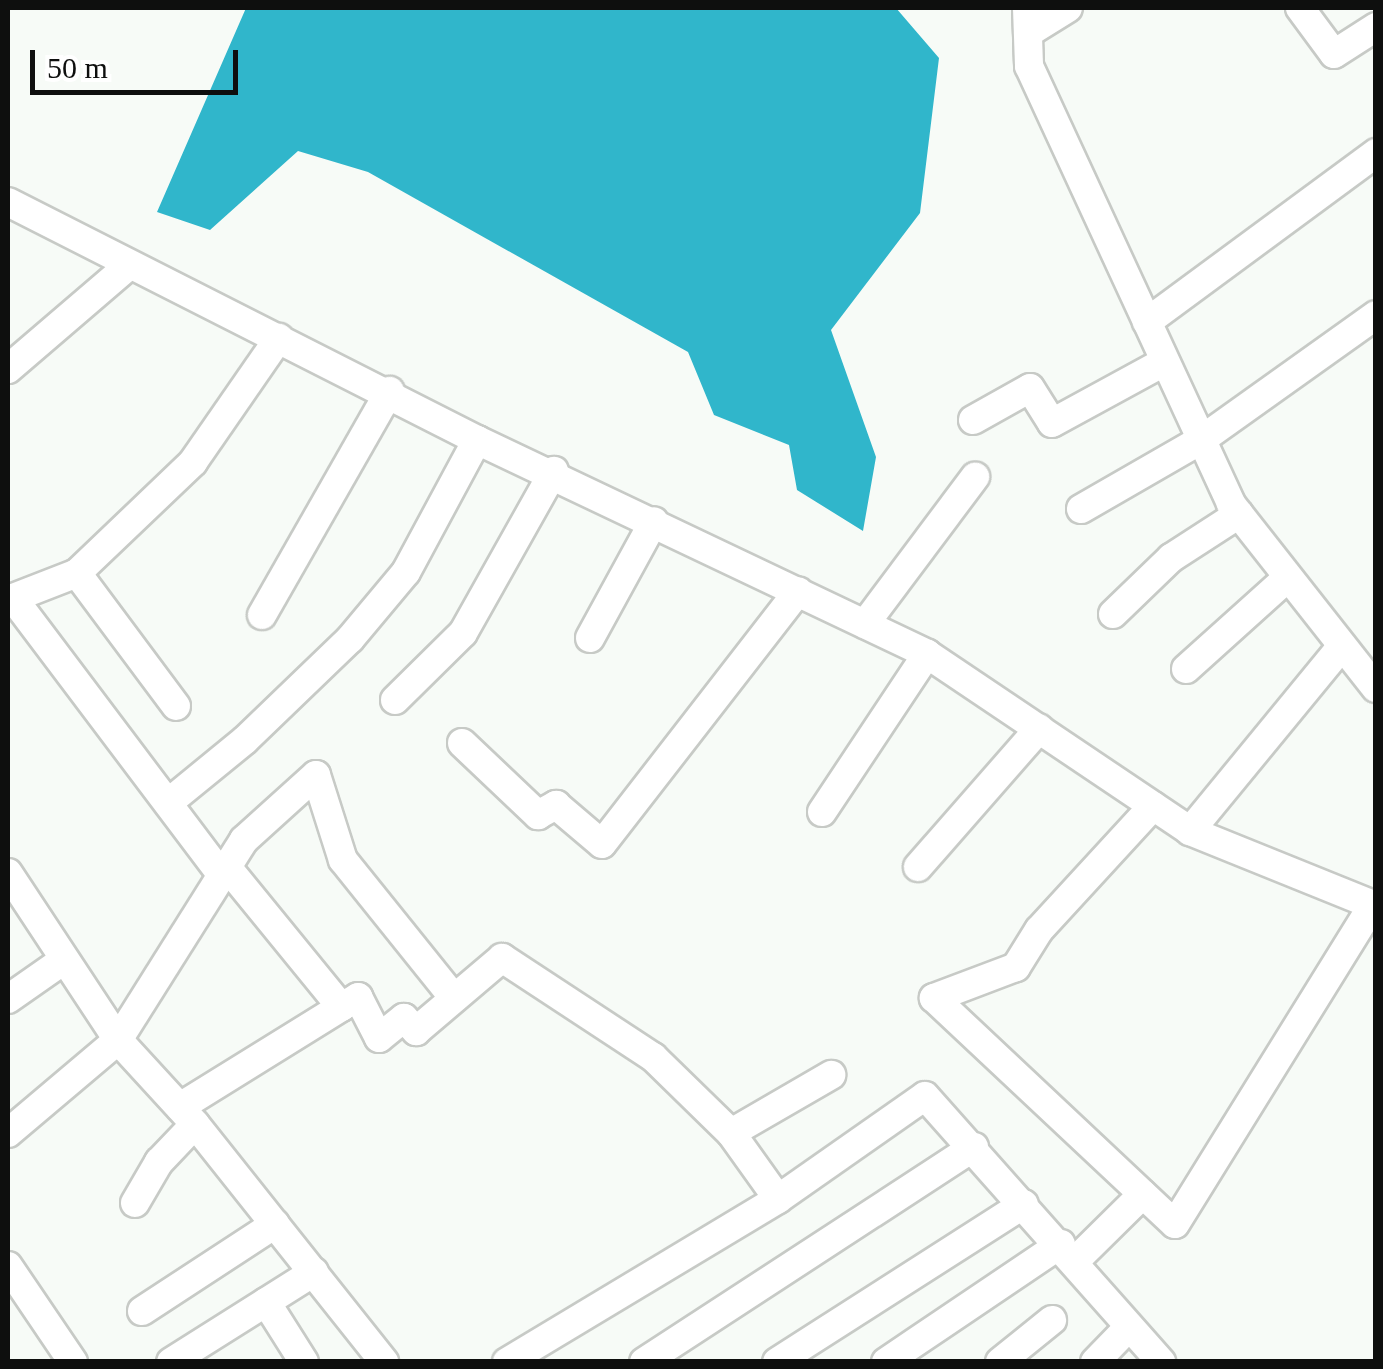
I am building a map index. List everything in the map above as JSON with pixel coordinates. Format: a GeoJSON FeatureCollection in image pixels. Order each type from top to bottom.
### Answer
{"type":"FeatureCollection","features":[{"type":"Feature","properties":{"kind":"street"},"geometry":{"type":"LineString","coordinates":[[1068,8],[1028,20],[1028,66],[1164,362],[1239,514],[1375,686]]}},
{"type":"Feature","properties":{"kind":"street"},"geometry":{"type":"LineString","coordinates":[[1300,8],[1334,54],[1376,27]]}},
{"type":"Feature","properties":{"kind":"street"},"geometry":{"type":"LineString","coordinates":[[1147,322],[1376,153]]}},
{"type":"Feature","properties":{"kind":"street"},"geometry":{"type":"LineString","coordinates":[[8,202],[128,266],[390,392],[477,440],[554,471],[927,654],[1039,729],[1153,806],[1190,831],[1374,906],[1175,1224],[934,998],[1016,967],[1039,930],[1153,806]]}},
{"type":"Feature","properties":{"kind":"street"},"geometry":{"type":"LineString","coordinates":[[9,364],[128,266]]}},
{"type":"Feature","properties":{"kind":"street"},"geometry":{"type":"LineString","coordinates":[[1081,509],[1202,440],[1376,314]]}},
{"type":"Feature","properties":{"kind":"street"},"geometry":{"type":"LineString","coordinates":[[279,338],[193,462],[77,573],[10,600],[168,803],[342,1007]]}},
{"type":"Feature","properties":{"kind":"street"},"geometry":{"type":"LineString","coordinates":[[973,420],[1030,388],[1052,424],[1164,362]]}},
{"type":"Feature","properties":{"kind":"street"},"geometry":{"type":"LineString","coordinates":[[262,615],[390,392]]}},
{"type":"Feature","properties":{"kind":"street"},"geometry":{"type":"LineString","coordinates":[[168,803],[245,740],[350,640],[406,572],[477,440]]}},
{"type":"Feature","properties":{"kind":"street"},"geometry":{"type":"LineString","coordinates":[[395,700],[463,633],[554,471]]}},
{"type":"Feature","properties":{"kind":"street"},"geometry":{"type":"LineString","coordinates":[[865,624],[975,477]]}},
{"type":"Feature","properties":{"kind":"street"},"geometry":{"type":"LineString","coordinates":[[1113,614],[1171,558],[1239,514]]}},
{"type":"Feature","properties":{"kind":"street"},"geometry":{"type":"LineString","coordinates":[[590,638],[654,521]]}},
{"type":"Feature","properties":{"kind":"street"},"geometry":{"type":"LineString","coordinates":[[77,573],[176,706]]}},
{"type":"Feature","properties":{"kind":"street"},"geometry":{"type":"LineString","coordinates":[[1186,669],[1288,577]]}},
{"type":"Feature","properties":{"kind":"street"},"geometry":{"type":"LineString","coordinates":[[462,743],[538,815],[556,806],[602,844],[798,591]]}},
{"type":"Feature","properties":{"kind":"street"},"geometry":{"type":"LineString","coordinates":[[1190,831],[1342,646]]}},
{"type":"Feature","properties":{"kind":"street"},"geometry":{"type":"LineString","coordinates":[[822,812],[927,654]]}},
{"type":"Feature","properties":{"kind":"street"},"geometry":{"type":"LineString","coordinates":[[918,867],[1039,729]]}},
{"type":"Feature","properties":{"kind":"street"},"geometry":{"type":"LineString","coordinates":[[8,1134],[118,1040],[244,840],[316,775],[343,860],[454,998]]}},
{"type":"Feature","properties":{"kind":"street"},"geometry":{"type":"LineString","coordinates":[[8,873],[118,1040],[188,1116],[384,1362]]}},
{"type":"Feature","properties":{"kind":"street"},"geometry":{"type":"LineString","coordinates":[[135,1204],[188,1116],[358,996],[380,1038],[404,1018],[416,1031],[502,958],[652,1057],[731,1134],[778,1199]]}},
{"type":"Feature","properties":{"kind":"street"},"geometry":{"type":"LineString","coordinates":[[8,1000],[64,960]]}},
{"type":"Feature","properties":{"kind":"street"},"geometry":{"type":"LineString","coordinates":[[731,1134],[831,1074]]}},
{"type":"Feature","properties":{"kind":"street"},"geometry":{"type":"LineString","coordinates":[[507,1362],[778,1199],[925,1096],[1161,1362]]}},
{"type":"Feature","properties":{"kind":"street"},"geometry":{"type":"LineString","coordinates":[[644,1362],[974,1147]]}},
{"type":"Feature","properties":{"kind":"street"},"geometry":{"type":"LineString","coordinates":[[886,1362],[1068,1253],[1143,1194]]}},
{"type":"Feature","properties":{"kind":"street"},"geometry":{"type":"LineString","coordinates":[[777,1362],[1024,1204]]}},
{"type":"Feature","properties":{"kind":"street"},"geometry":{"type":"LineString","coordinates":[[142,1311],[275,1224]]}},
{"type":"Feature","properties":{"kind":"street"},"geometry":{"type":"LineString","coordinates":[[8,1266],[73,1362]]}},
{"type":"Feature","properties":{"kind":"street"},"geometry":{"type":"LineString","coordinates":[[172,1361],[314,1272]]}},
{"type":"Feature","properties":{"kind":"street"},"geometry":{"type":"LineString","coordinates":[[266,1302],[304,1362]]}},
{"type":"Feature","properties":{"kind":"street"},"geometry":{"type":"LineString","coordinates":[[1000,1362],[1052,1320]]}},
{"type":"Feature","properties":{"kind":"street"},"geometry":{"type":"LineString","coordinates":[[1094,1362],[1128,1328]]}},
{"type":"Feature","properties":{"kind":"water"},"geometry":{"type":"Polygon","coordinates":[[[246,8],[896,8],[939,58],[920,213],[831,330],[876,457],[863,531],[797,490],[789,445],[714,415],[688,352],[368,172],[298,151],[210,230],[157,212],[246,8]]]}}]}
